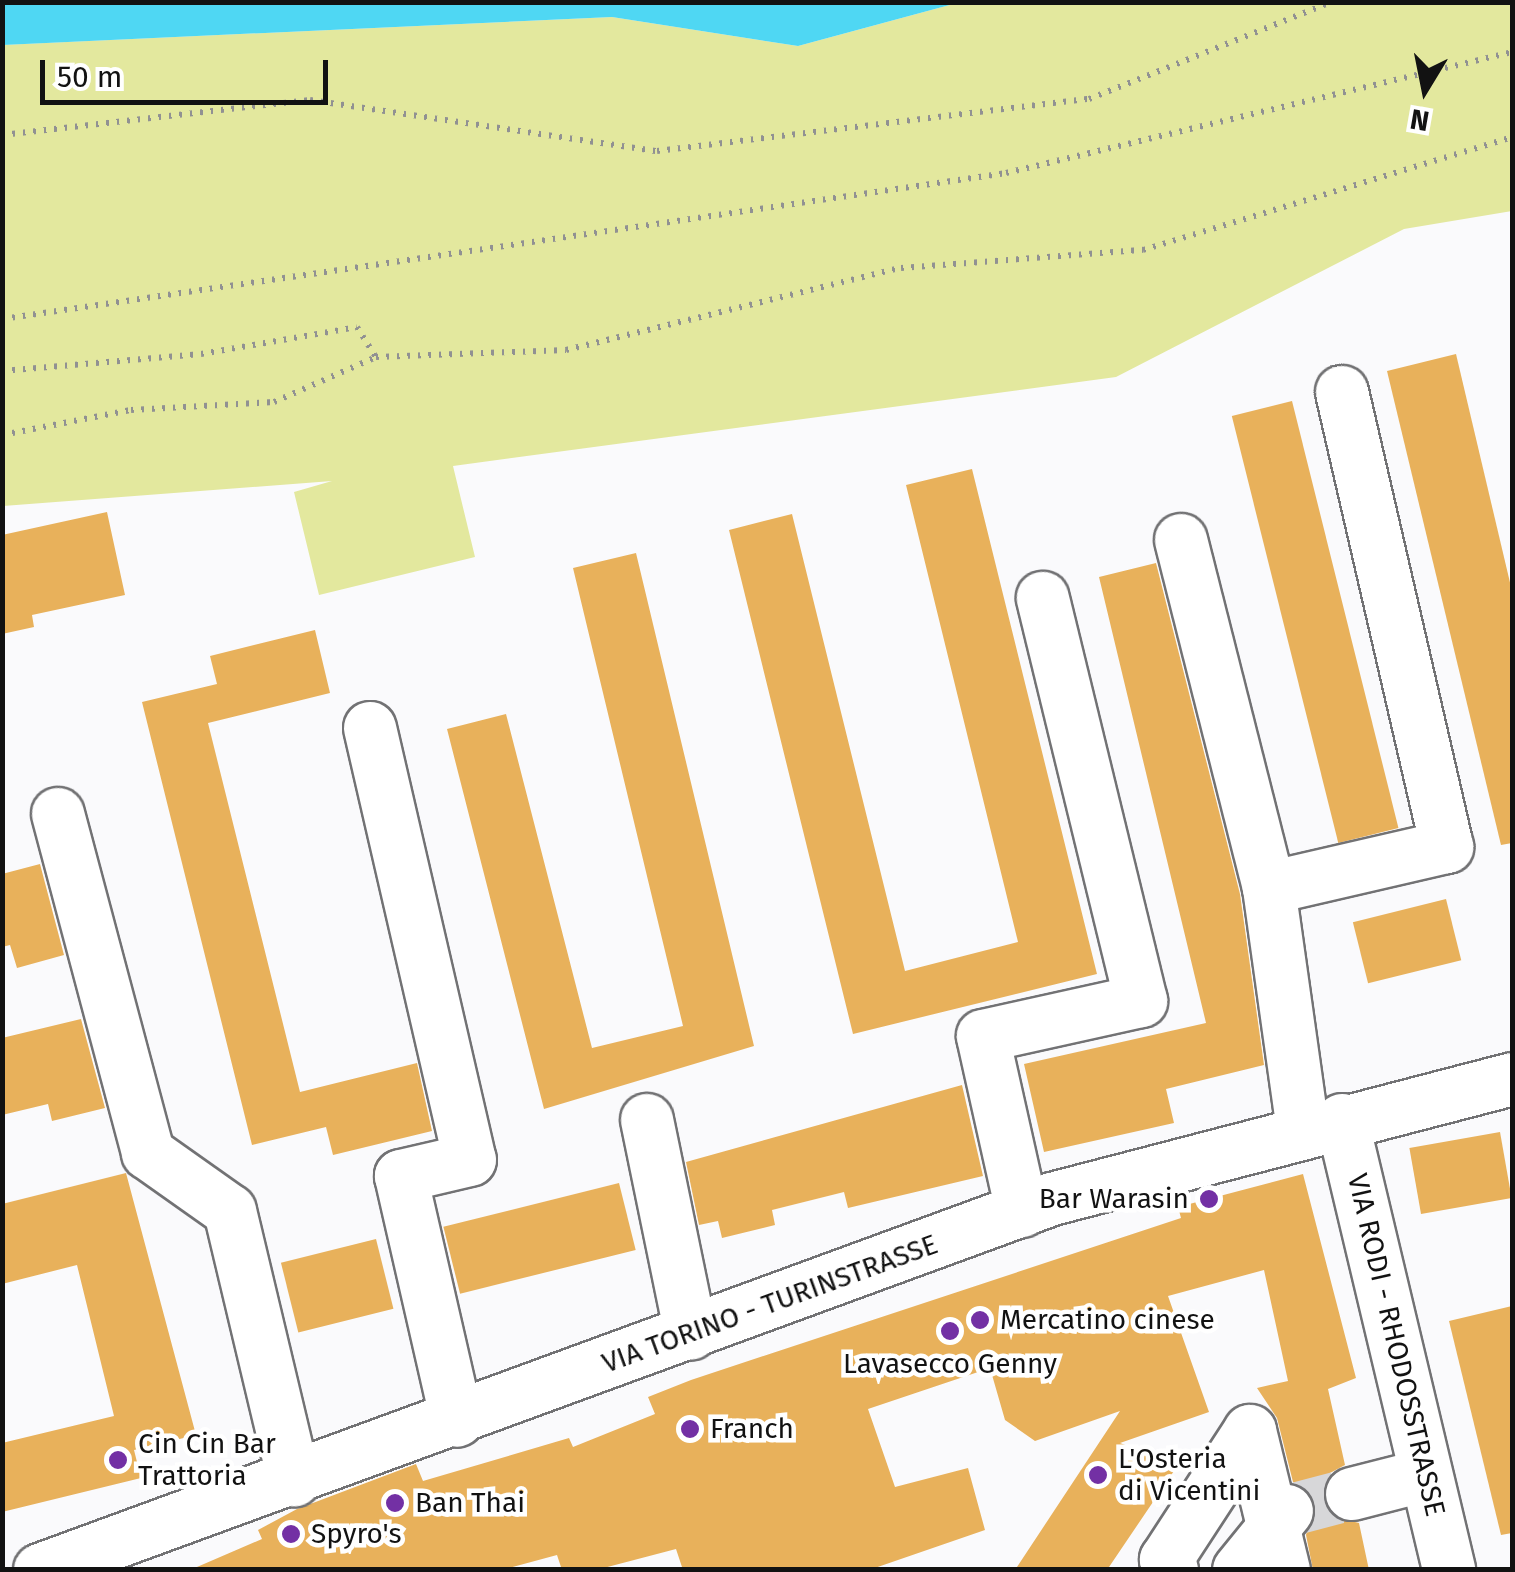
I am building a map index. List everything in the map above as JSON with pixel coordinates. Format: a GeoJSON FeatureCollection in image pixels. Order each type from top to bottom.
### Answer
{"type":"FeatureCollection","features":[{"type":"Feature","properties":{"kind":"street"},"geometry":{"type":"LineString","coordinates":[[1269,888],[1447,847],[1342,392]]}},
{"type":"Feature","properties":{"kind":"street","name":"VIA RODI - RHODOSSTRASSE"},"geometry":{"type":"LineString","coordinates":[[1182,540],[1269,888],[1323,1125],[1426,1475],[1449,1570]]}},
{"type":"Feature","properties":{"kind":"street"},"geometry":{"type":"LineString","coordinates":[[1022,1211],[983,1036],[1141,1001],[1042,598]]}},
{"type":"Feature","properties":{"kind":"street"},"geometry":{"type":"LineString","coordinates":[[370,728],[470,1160],[401,1176],[457,1420]]}},
{"type":"Feature","properties":{"kind":"street"},"geometry":{"type":"LineString","coordinates":[[58,814],[148,1152],[230,1211],[294,1480]]}},
{"type":"Feature","properties":{"kind":"street","name":"VIA TORINO - TURINSTRASSE"},"geometry":{"type":"LineString","coordinates":[[40,1570],[1022,1211],[1323,1125],[1512,1079]]}},
{"type":"Feature","properties":{"kind":"street"},"geometry":{"type":"LineString","coordinates":[[647,1120],[691,1334]]}},
{"type":"Feature","properties":{"kind":"street"},"geometry":{"type":"LineString","coordinates":[[1172,1570],[1166,1560],[1250,1431],[1280,1514],[1284,1570]]}},
{"type":"Feature","properties":{"kind":"street"},"geometry":{"type":"LineString","coordinates":[[1352,1494],[1426,1475]]}},
{"type":"Feature","properties":{"kind":"street"},"geometry":{"type":"LineString","coordinates":[[1239,1570],[1280,1514]]}},
{"type":"Feature","properties":{"kind":"path"},"geometry":{"type":"LineString","coordinates":[[2,134],[310,100],[657,152],[1090,99],[1331,2]]}},
{"type":"Feature","properties":{"kind":"path"},"geometry":{"type":"LineString","coordinates":[[2,319],[1006,174],[1512,52]]}},
{"type":"Feature","properties":{"kind":"path"},"geometry":{"type":"LineString","coordinates":[[2,436],[130,410],[274,402],[376,357],[566,350],[901,268],[1143,250],[1512,137]]}},
{"type":"Feature","properties":{"kind":"path"},"geometry":{"type":"LineString","coordinates":[[2,370],[201,354],[357,327],[376,357]]}},
{"type":"Feature","properties":{"kind":"green space"},"geometry":{"type":"Polygon","coordinates":[[[957,3],[1512,3],[1512,211],[1404,229],[1116,377],[453,466],[475,557],[319,595],[294,492],[332,481],[3,506],[2,45],[612,17],[798,46],[957,3]]]}},
{"type":"Feature","properties":{"kind":"water"},"geometry":{"type":"Polygon","coordinates":[[[2,3],[957,3],[798,46],[612,17],[3,45],[2,3]]]}},
{"type":"Feature","properties":{"kind":"building"},"geometry":{"type":"Polygon","coordinates":[[[1456,354],[1512,591],[1512,843],[1501,845],[1387,371],[1456,354]]]}},
{"type":"Feature","properties":{"kind":"building"},"geometry":{"type":"Polygon","coordinates":[[[1292,401],[1398,828],[1338,843],[1232,416],[1292,401]]]}},
{"type":"Feature","properties":{"kind":"building"},"geometry":{"type":"Polygon","coordinates":[[[972,469],[1097,974],[853,1034],[729,530],[792,514],[905,971],[1018,942],[906,485],[972,469]]]}},
{"type":"Feature","properties":{"kind":"building"},"geometry":{"type":"Polygon","coordinates":[[[107,512],[125,595],[32,615],[34,627],[2,634],[2,535],[107,512]]]}},
{"type":"Feature","properties":{"kind":"building"},"geometry":{"type":"Polygon","coordinates":[[[636,553],[754,1046],[544,1109],[447,729],[506,714],[592,1048],[683,1026],[573,568],[636,553]]]}},
{"type":"Feature","properties":{"kind":"building"},"geometry":{"type":"Polygon","coordinates":[[[1156,563],[1240,894],[1264,1065],[1166,1089],[1174,1123],[1044,1152],[1024,1064],[1206,1023],[1099,577],[1156,563]]]}},
{"type":"Feature","properties":{"kind":"building"},"geometry":{"type":"Polygon","coordinates":[[[315,630],[330,693],[208,723],[300,1092],[417,1063],[432,1131],[333,1155],[326,1127],[252,1145],[142,702],[217,684],[210,656],[315,630]]]}},
{"type":"Feature","properties":{"kind":"building"},"geometry":{"type":"Polygon","coordinates":[[[40,864],[64,955],[17,968],[10,945],[2,947],[2,874],[40,864]]]}},
{"type":"Feature","properties":{"kind":"building"},"geometry":{"type":"Polygon","coordinates":[[[1446,899],[1461,960],[1368,983],[1353,922],[1446,899]]]}},
{"type":"Feature","properties":{"kind":"building"},"geometry":{"type":"Polygon","coordinates":[[[81,1019],[105,1108],[52,1121],[48,1104],[2,1115],[2,1038],[81,1019]]]}},
{"type":"Feature","properties":{"kind":"building"},"geometry":{"type":"Polygon","coordinates":[[[962,1085],[983,1176],[848,1208],[844,1192],[772,1210],[775,1225],[722,1238],[718,1221],[699,1225],[686,1162],[962,1085]]]}},
{"type":"Feature","properties":{"kind":"building"},"geometry":{"type":"Polygon","coordinates":[[[1500,1132],[1512,1198],[1421,1214],[1409,1148],[1500,1132]]]}},
{"type":"Feature","properties":{"kind":"building"},"geometry":{"type":"Polygon","coordinates":[[[126,1173],[196,1435],[134,1450],[141,1478],[2,1512],[2,1443],[114,1416],[77,1265],[2,1284],[2,1204],[126,1173]]]}},
{"type":"Feature","properties":{"kind":"building"},"geometry":{"type":"Polygon","coordinates":[[[1303,1174],[1356,1378],[1328,1389],[1345,1465],[1330,1473],[1323,1500],[1331,1516],[1359,1523],[1369,1570],[1313,1570],[1306,1535],[1315,1501],[1293,1482],[1277,1418],[1257,1388],[1288,1381],[1264,1270],[1168,1296],[1209,1412],[1120,1443],[1178,1465],[1107,1570],[1015,1570],[1120,1411],[1035,1441],[1005,1420],[990,1368],[868,1409],[895,1487],[968,1468],[985,1530],[869,1570],[683,1570],[676,1549],[596,1570],[562,1570],[557,1555],[502,1570],[190,1570],[262,1539],[258,1530],[297,1509],[416,1464],[423,1481],[569,1438],[573,1447],[655,1414],[648,1397],[691,1380],[1181,1218],[1178,1207],[1303,1174]]]}},
{"type":"Feature","properties":{"kind":"building"},"geometry":{"type":"Polygon","coordinates":[[[619,1183],[636,1250],[460,1294],[443,1227],[619,1183]]]}},
{"type":"Feature","properties":{"kind":"building"},"geometry":{"type":"Polygon","coordinates":[[[376,1239],[393,1309],[298,1333],[281,1263],[376,1239]]]}},
{"type":"Feature","properties":{"kind":"building"},"geometry":{"type":"Polygon","coordinates":[[[1512,1306],[1512,1533],[1501,1535],[1449,1321],[1512,1306]]]}},
{"type":"Feature","properties":{"kind":"tunnel"},"geometry":{"type":"LineString","coordinates":[[1287,1511],[1352,1494]]}},
{"type":"Feature","properties":{"kind":"place","name":"Bar Warasin"},"geometry":{"type":"Point","coordinates":[1209,1199]}},
{"type":"Feature","properties":{"kind":"place","name":"Mercatino cinese"},"geometry":{"type":"Point","coordinates":[980,1320]}},
{"type":"Feature","properties":{"kind":"place","name":"Lavasecco Genny"},"geometry":{"type":"Point","coordinates":[950,1331]}},
{"type":"Feature","properties":{"kind":"place","name":"Franch"},"geometry":{"type":"Point","coordinates":[690,1429]}},
{"type":"Feature","properties":{"kind":"place","name":"Cin Cin Bar Trattoria"},"geometry":{"type":"Point","coordinates":[118,1460]}},
{"type":"Feature","properties":{"kind":"place","name":"L'Osteria di Vicentini"},"geometry":{"type":"Point","coordinates":[1098,1475]}},
{"type":"Feature","properties":{"kind":"place","name":"Ban Thai"},"geometry":{"type":"Point","coordinates":[395,1503]}},
{"type":"Feature","properties":{"kind":"place","name":"Spyro's"},"geometry":{"type":"Point","coordinates":[291,1534]}}]}
